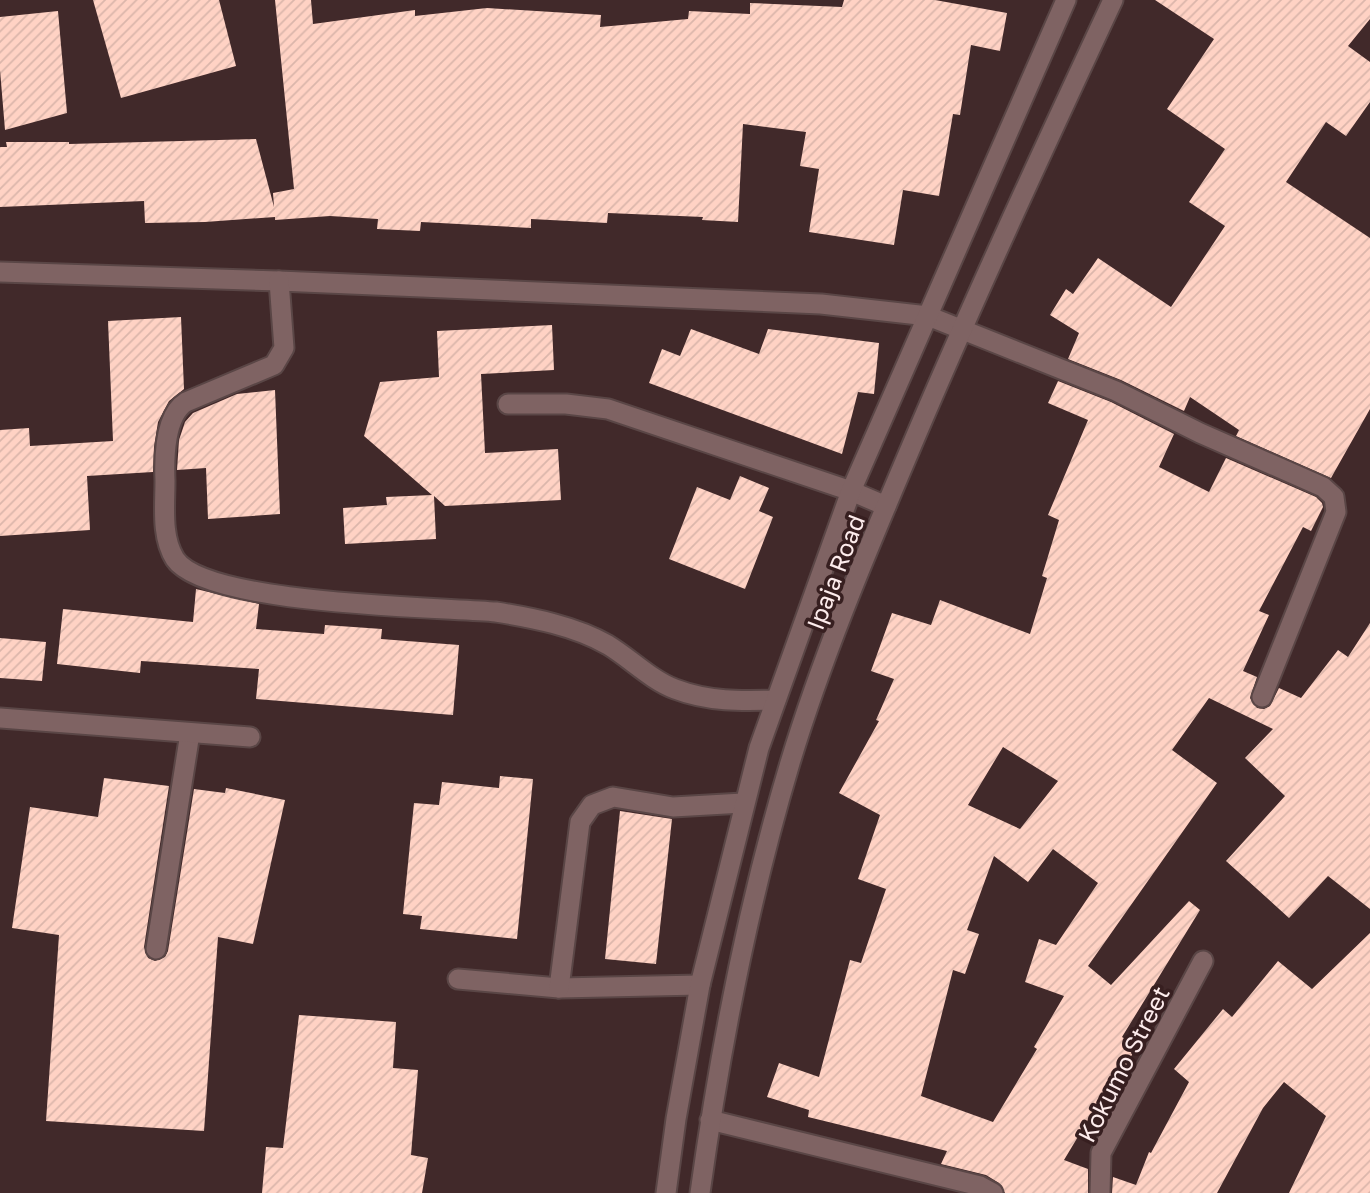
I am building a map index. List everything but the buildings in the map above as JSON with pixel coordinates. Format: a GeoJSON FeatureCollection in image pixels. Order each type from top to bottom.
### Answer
{"type":"FeatureCollection","features":[{"type":"Feature","properties":{"kind":"street","name":"Ipaja Road"},"geometry":{"type":"LineString","coordinates":[[666,1193],[700,985],[743,803],[759,748],[851,491],[1066,0]]}},
{"type":"Feature","properties":{"kind":"street","name":"Ipaja Road"},"geometry":{"type":"LineString","coordinates":[[699,1193],[710,1120],[751,913],[790,763],[820,677],[887,506],[961,328],[1113,0]]}},
{"type":"Feature","properties":{"kind":"street"},"geometry":{"type":"LineString","coordinates":[[0,272],[821,304],[928,316],[1116,391],[1200,433],[1323,487],[1334,497],[1336,512],[1262,697]]}},
{"type":"Feature","properties":{"kind":"street"},"geometry":{"type":"LineString","coordinates":[[279,281],[284,348],[274,365],[186,402],[178,407],[172,416],[165,471],[165,523],[166,536],[176,560],[193,573],[213,582],[276,595],[482,610],[526,617],[599,640],[678,691],[720,701],[776,700]]}},
{"type":"Feature","properties":{"kind":"street"},"geometry":{"type":"LineString","coordinates":[[508,404],[566,404],[608,409],[851,491],[887,506]]}},
{"type":"Feature","properties":{"kind":"street"},"geometry":{"type":"LineString","coordinates":[[0,718],[250,737]]}},
{"type":"Feature","properties":{"kind":"street"},"geometry":{"type":"LineString","coordinates":[[156,949],[190,733]]}},
{"type":"Feature","properties":{"kind":"street"},"geometry":{"type":"LineString","coordinates":[[559,988],[580,822],[592,805],[613,797],[673,807],[743,803]]}},
{"type":"Feature","properties":{"kind":"street"},"geometry":{"type":"LineString","coordinates":[[721,899],[751,913]]}},
{"type":"Feature","properties":{"kind":"street","name":"Kokumo Street"},"geometry":{"type":"LineString","coordinates":[[1100,1193],[1101,1153],[1203,961]]}},
{"type":"Feature","properties":{"kind":"street"},"geometry":{"type":"LineString","coordinates":[[458,979],[559,988],[700,985]]}},
{"type":"Feature","properties":{"kind":"street"},"geometry":{"type":"LineString","coordinates":[[710,1120],[979,1186],[993,1193]]}}]}
